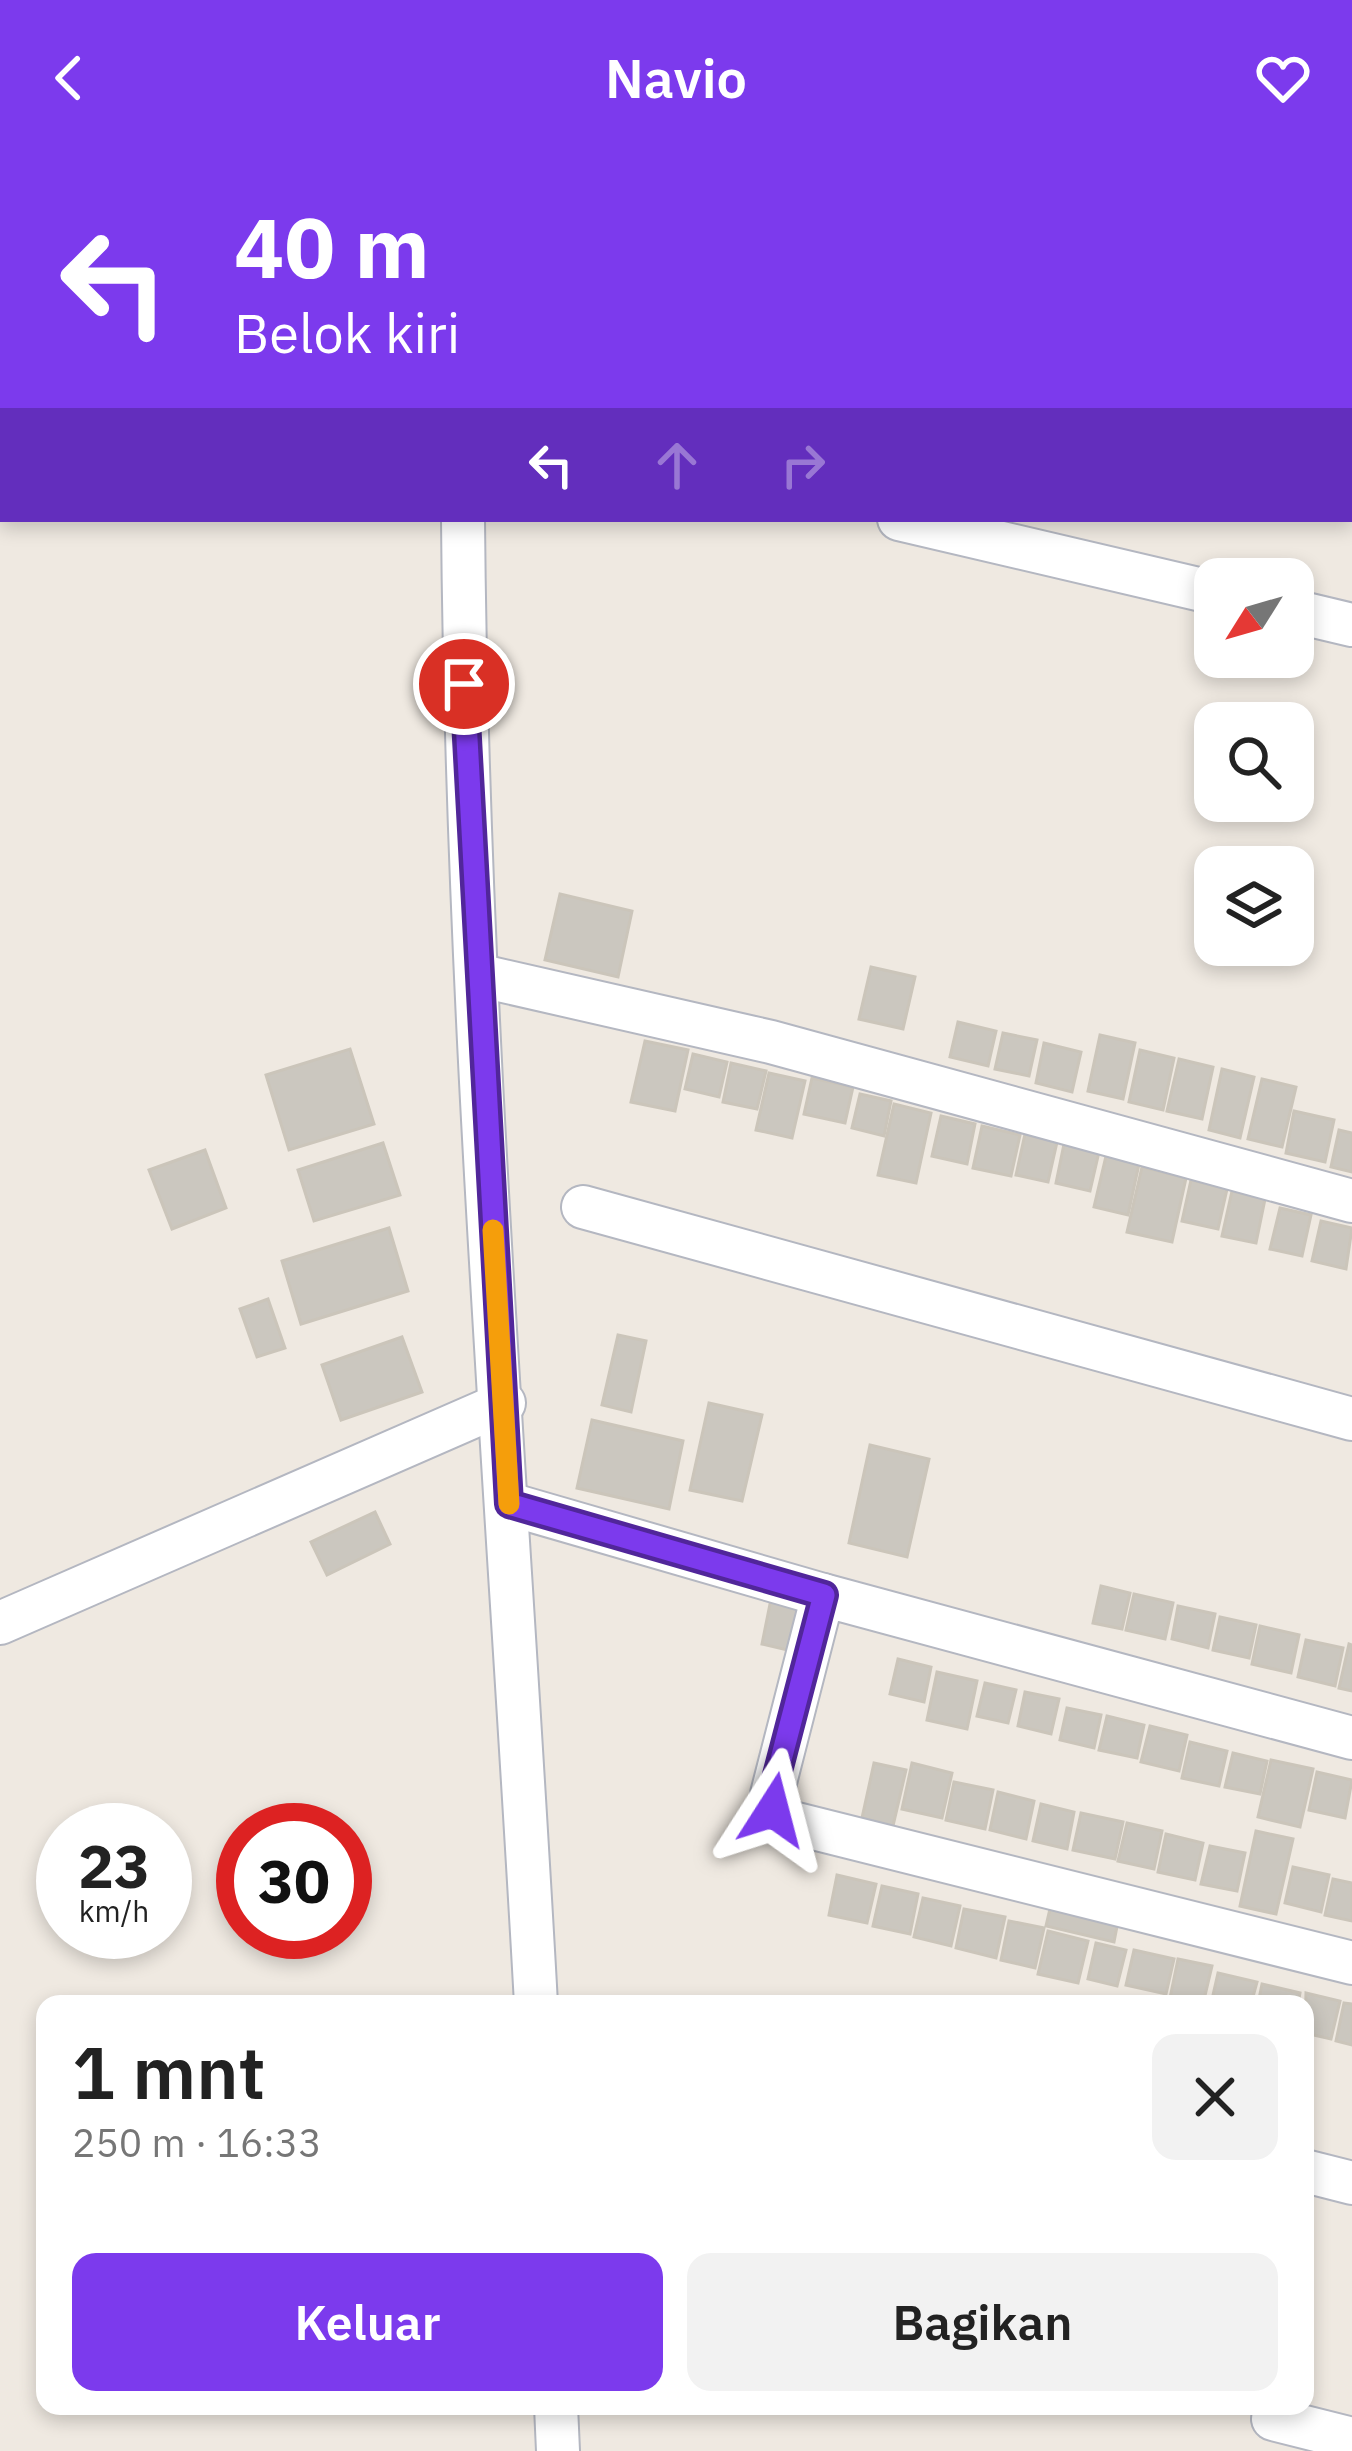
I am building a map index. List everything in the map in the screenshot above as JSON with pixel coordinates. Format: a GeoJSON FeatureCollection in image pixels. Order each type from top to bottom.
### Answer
{"type":"FeatureCollection","features":[{"type":"Feature","properties":{"kind":"street"},"geometry":{"type":"LineString","coordinates":[[463,522],[464,725],[536,1995]]}},
{"type":"Feature","properties":{"kind":"street"},"geometry":{"type":"LineString","coordinates":[[912,522],[1194,588]]}},
{"type":"Feature","properties":{"kind":"street"},"geometry":{"type":"LineString","coordinates":[[1314,616],[1352,625]]}},
{"type":"Feature","properties":{"kind":"street"},"geometry":{"type":"LineString","coordinates":[[477,975],[771,1042],[1352,1201]]}},
{"type":"Feature","properties":{"kind":"street"},"geometry":{"type":"LineString","coordinates":[[583,1208],[1352,1419]]}},
{"type":"Feature","properties":{"kind":"street"},"geometry":{"type":"LineString","coordinates":[[0,1623],[504,1403]]}},
{"type":"Feature","properties":{"kind":"street"},"geometry":{"type":"LineString","coordinates":[[509,1504],[1352,1738]]}},
{"type":"Feature","properties":{"kind":"street"},"geometry":{"type":"LineString","coordinates":[[824,1595],[772,1794],[773,1810],[781,1819],[1352,1964]]}},
{"type":"Feature","properties":{"kind":"street"},"geometry":{"type":"LineString","coordinates":[[1314,2173],[1352,2183]]}},
{"type":"Feature","properties":{"kind":"street"},"geometry":{"type":"LineString","coordinates":[[556,2415],[558,2451]]}},
{"type":"Feature","properties":{"kind":"street"},"geometry":{"type":"LineString","coordinates":[[1273,2419],[1352,2439]]}},
{"type":"Feature","properties":{"kind":"building"},"geometry":{"type":"Polygon","coordinates":[[[560,894],[632,911],[618,977],[545,960],[560,894]]]}},
{"type":"Feature","properties":{"kind":"building"},"geometry":{"type":"Polygon","coordinates":[[[871,967],[915,977],[903,1029],[859,1019],[871,967]]]}},
{"type":"Feature","properties":{"kind":"building"},"geometry":{"type":"Polygon","coordinates":[[[958,1022],[996,1031],[988,1066],[950,1057],[958,1022]]]}},
{"type":"Feature","properties":{"kind":"building"},"geometry":{"type":"Polygon","coordinates":[[[1003,1033],[1037,1040],[1029,1076],[995,1069],[1003,1033]]]}},
{"type":"Feature","properties":{"kind":"building"},"geometry":{"type":"Polygon","coordinates":[[[1100,1035],[1135,1043],[1123,1099],[1088,1091],[1100,1035]]]}},
{"type":"Feature","properties":{"kind":"building"},"geometry":{"type":"Polygon","coordinates":[[[645,1041],[688,1050],[675,1111],[631,1102],[645,1041]]]}},
{"type":"Feature","properties":{"kind":"building"},"geometry":{"type":"Polygon","coordinates":[[[1044,1043],[1081,1052],[1072,1092],[1036,1083],[1044,1043]]]}},
{"type":"Feature","properties":{"kind":"building"},"geometry":{"type":"Polygon","coordinates":[[[350,1049],[374,1124],[289,1150],[266,1075],[350,1049]]]}},
{"type":"Feature","properties":{"kind":"building"},"geometry":{"type":"Polygon","coordinates":[[[1140,1050],[1174,1058],[1163,1110],[1129,1102],[1140,1050]]]}},
{"type":"Feature","properties":{"kind":"building"},"geometry":{"type":"Polygon","coordinates":[[[693,1054],[727,1062],[719,1097],[685,1089],[693,1054]]]}},
{"type":"Feature","properties":{"kind":"building"},"geometry":{"type":"Polygon","coordinates":[[[1179,1059],[1213,1067],[1202,1119],[1167,1111],[1179,1059]]]}},
{"type":"Feature","properties":{"kind":"building"},"geometry":{"type":"Polygon","coordinates":[[[731,1063],[766,1071],[757,1109],[723,1102],[731,1063]]]}},
{"type":"Feature","properties":{"kind":"building"},"geometry":{"type":"Polygon","coordinates":[[[1222,1069],[1254,1077],[1240,1138],[1209,1130],[1222,1069]]]}},
{"type":"Feature","properties":{"kind":"building"},"geometry":{"type":"Polygon","coordinates":[[[769,1073],[805,1081],[792,1138],[756,1130],[769,1073]]]}},
{"type":"Feature","properties":{"kind":"building"},"geometry":{"type":"Polygon","coordinates":[[[812,1078],[853,1087],[845,1123],[804,1114],[812,1078]]]}},
{"type":"Feature","properties":{"kind":"building"},"geometry":{"type":"Polygon","coordinates":[[[1262,1079],[1296,1087],[1282,1147],[1248,1139],[1262,1079]]]}},
{"type":"Feature","properties":{"kind":"building"},"geometry":{"type":"Polygon","coordinates":[[[860,1094],[891,1101],[884,1136],[852,1128],[860,1094]]]}},
{"type":"Feature","properties":{"kind":"building"},"geometry":{"type":"Polygon","coordinates":[[[894,1104],[931,1113],[916,1183],[878,1175],[894,1104]]]}},
{"type":"Feature","properties":{"kind":"building"},"geometry":{"type":"Polygon","coordinates":[[[1294,1111],[1334,1120],[1325,1162],[1286,1153],[1294,1111]]]}},
{"type":"Feature","properties":{"kind":"building"},"geometry":{"type":"Polygon","coordinates":[[[941,1116],[975,1124],[967,1164],[932,1156],[941,1116]]]}},
{"type":"Feature","properties":{"kind":"building"},"geometry":{"type":"Polygon","coordinates":[[[982,1126],[1020,1135],[1011,1176],[973,1168],[982,1126]]]}},
{"type":"Feature","properties":{"kind":"building"},"geometry":{"type":"Polygon","coordinates":[[[1339,1130],[1352,1133],[1352,1172],[1331,1167],[1339,1130]]]}},
{"type":"Feature","properties":{"kind":"building"},"geometry":{"type":"Polygon","coordinates":[[[1025,1134],[1057,1142],[1048,1182],[1016,1175],[1025,1134]]]}},
{"type":"Feature","properties":{"kind":"building"},"geometry":{"type":"Polygon","coordinates":[[[383,1143],[400,1195],[314,1221],[298,1170],[383,1143]]]}},
{"type":"Feature","properties":{"kind":"building"},"geometry":{"type":"Polygon","coordinates":[[[1064,1144],[1099,1152],[1090,1191],[1056,1183],[1064,1144]]]}},
{"type":"Feature","properties":{"kind":"building"},"geometry":{"type":"Polygon","coordinates":[[[205,1150],[226,1208],[172,1229],[149,1170],[205,1150]]]}},
{"type":"Feature","properties":{"kind":"building"},"geometry":{"type":"Polygon","coordinates":[[[1106,1156],[1139,1164],[1128,1215],[1094,1207],[1106,1156]]]}},
{"type":"Feature","properties":{"kind":"building"},"geometry":{"type":"Polygon","coordinates":[[[1142,1167],[1186,1178],[1172,1242],[1127,1232],[1142,1167]]]}},
{"type":"Feature","properties":{"kind":"building"},"geometry":{"type":"Polygon","coordinates":[[[1191,1180],[1227,1189],[1218,1229],[1182,1221],[1191,1180]]]}},
{"type":"Feature","properties":{"kind":"building"},"geometry":{"type":"Polygon","coordinates":[[[1232,1191],[1265,1199],[1256,1243],[1222,1236],[1232,1191]]]}},
{"type":"Feature","properties":{"kind":"building"},"geometry":{"type":"Polygon","coordinates":[[[1280,1208],[1311,1215],[1302,1256],[1270,1249],[1280,1208]]]}},
{"type":"Feature","properties":{"kind":"building"},"geometry":{"type":"Polygon","coordinates":[[[1321,1221],[1352,1228],[1346,1269],[1312,1261],[1321,1221]]]}},
{"type":"Feature","properties":{"kind":"building"},"geometry":{"type":"Polygon","coordinates":[[[389,1228],[408,1291],[301,1324],[282,1261],[389,1228]]]}},
{"type":"Feature","properties":{"kind":"building"},"geometry":{"type":"Polygon","coordinates":[[[268,1299],[285,1348],[257,1357],[240,1309],[268,1299]]]}},
{"type":"Feature","properties":{"kind":"building"},"geometry":{"type":"Polygon","coordinates":[[[618,1335],[646,1341],[631,1412],[602,1405],[618,1335]]]}},
{"type":"Feature","properties":{"kind":"building"},"geometry":{"type":"Polygon","coordinates":[[[402,1337],[422,1392],[341,1420],[322,1365],[402,1337]]]}},
{"type":"Feature","properties":{"kind":"building"},"geometry":{"type":"Polygon","coordinates":[[[709,1403],[762,1415],[742,1501],[690,1490],[709,1403]]]}},
{"type":"Feature","properties":{"kind":"building"},"geometry":{"type":"Polygon","coordinates":[[[592,1420],[683,1441],[669,1509],[577,1488],[592,1420]]]}},
{"type":"Feature","properties":{"kind":"building"},"geometry":{"type":"Polygon","coordinates":[[[870,1445],[929,1459],[907,1557],[849,1543],[870,1445]]]}},
{"type":"Feature","properties":{"kind":"building"},"geometry":{"type":"Polygon","coordinates":[[[375,1512],[390,1544],[327,1575],[311,1542],[375,1512]]]}},
{"type":"Feature","properties":{"kind":"building"},"geometry":{"type":"Polygon","coordinates":[[[1101,1586],[1130,1593],[1122,1629],[1093,1623],[1101,1586]]]}},
{"type":"Feature","properties":{"kind":"building"},"geometry":{"type":"Polygon","coordinates":[[[1134,1594],[1173,1603],[1165,1639],[1126,1630],[1134,1594]]]}},
{"type":"Feature","properties":{"kind":"building"},"geometry":{"type":"Polygon","coordinates":[[[771,1599],[809,1608],[800,1653],[762,1644],[771,1599]]]}},
{"type":"Feature","properties":{"kind":"building"},"geometry":{"type":"Polygon","coordinates":[[[1178,1606],[1215,1614],[1208,1648],[1172,1639],[1178,1606]]]}},
{"type":"Feature","properties":{"kind":"building"},"geometry":{"type":"Polygon","coordinates":[[[1220,1617],[1256,1625],[1249,1658],[1213,1650],[1220,1617]]]}},
{"type":"Feature","properties":{"kind":"building"},"geometry":{"type":"Polygon","coordinates":[[[1260,1626],[1299,1635],[1291,1673],[1252,1664],[1260,1626]]]}},
{"type":"Feature","properties":{"kind":"building"},"geometry":{"type":"Polygon","coordinates":[[[1306,1640],[1343,1648],[1335,1686],[1298,1677],[1306,1640]]]}},
{"type":"Feature","properties":{"kind":"building"},"geometry":{"type":"Polygon","coordinates":[[[1352,1645],[1352,1691],[1339,1688],[1352,1645]]]}},
{"type":"Feature","properties":{"kind":"building"},"geometry":{"type":"Polygon","coordinates":[[[898,1659],[931,1667],[924,1702],[890,1694],[898,1659]]]}},
{"type":"Feature","properties":{"kind":"building"},"geometry":{"type":"Polygon","coordinates":[[[937,1672],[977,1681],[967,1729],[927,1720],[937,1672]]]}},
{"type":"Feature","properties":{"kind":"building"},"geometry":{"type":"Polygon","coordinates":[[[985,1683],[1016,1690],[1008,1723],[977,1716],[985,1683]]]}},
{"type":"Feature","properties":{"kind":"building"},"geometry":{"type":"Polygon","coordinates":[[[1025,1692],[1059,1699],[1051,1734],[1018,1726],[1025,1692]]]}},
{"type":"Feature","properties":{"kind":"building"},"geometry":{"type":"Polygon","coordinates":[[[1067,1708],[1101,1715],[1094,1748],[1060,1740],[1067,1708]]]}},
{"type":"Feature","properties":{"kind":"building"},"geometry":{"type":"Polygon","coordinates":[[[1107,1716],[1144,1725],[1137,1758],[1099,1750],[1107,1716]]]}},
{"type":"Feature","properties":{"kind":"building"},"geometry":{"type":"Polygon","coordinates":[[[1150,1726],[1187,1735],[1179,1771],[1141,1762],[1150,1726]]]}},
{"type":"Feature","properties":{"kind":"building"},"geometry":{"type":"Polygon","coordinates":[[[1190,1742],[1227,1751],[1219,1786],[1182,1778],[1190,1742]]]}},
{"type":"Feature","properties":{"kind":"building"},"geometry":{"type":"Polygon","coordinates":[[[1233,1753],[1267,1761],[1260,1794],[1225,1787],[1233,1753]]]}},
{"type":"Feature","properties":{"kind":"building"},"geometry":{"type":"Polygon","coordinates":[[[1271,1760],[1313,1769],[1300,1827],[1258,1817],[1271,1760]]]}},
{"type":"Feature","properties":{"kind":"building"},"geometry":{"type":"Polygon","coordinates":[[[874,1763],[906,1770],[893,1826],[862,1818],[874,1763]]]}},
{"type":"Feature","properties":{"kind":"building"},"geometry":{"type":"Polygon","coordinates":[[[912,1763],[952,1773],[942,1818],[902,1809],[912,1763]]]}},
{"type":"Feature","properties":{"kind":"building"},"geometry":{"type":"Polygon","coordinates":[[[1317,1772],[1352,1780],[1345,1818],[1309,1810],[1317,1772]]]}},
{"type":"Feature","properties":{"kind":"building"},"geometry":{"type":"Polygon","coordinates":[[[954,1782],[993,1790],[985,1829],[946,1820],[954,1782]]]}},
{"type":"Feature","properties":{"kind":"building"},"geometry":{"type":"Polygon","coordinates":[[[998,1792],[1034,1801],[1026,1839],[990,1830],[998,1792]]]}},
{"type":"Feature","properties":{"kind":"building"},"geometry":{"type":"Polygon","coordinates":[[[1041,1804],[1074,1812],[1067,1849],[1033,1841],[1041,1804]]]}},
{"type":"Feature","properties":{"kind":"building"},"geometry":{"type":"Polygon","coordinates":[[[1081,1813],[1123,1822],[1115,1859],[1073,1850],[1081,1813]]]}},
{"type":"Feature","properties":{"kind":"building"},"geometry":{"type":"Polygon","coordinates":[[[1127,1823],[1162,1831],[1154,1869],[1118,1861],[1127,1823]]]}},
{"type":"Feature","properties":{"kind":"building"},"geometry":{"type":"Polygon","coordinates":[[[1256,1831],[1293,1839],[1276,1914],[1240,1906],[1256,1831]]]}},
{"type":"Feature","properties":{"kind":"building"},"geometry":{"type":"Polygon","coordinates":[[[1166,1834],[1203,1843],[1195,1880],[1158,1872],[1166,1834]]]}},
{"type":"Feature","properties":{"kind":"building"},"geometry":{"type":"Polygon","coordinates":[[[1210,1846],[1245,1853],[1237,1891],[1201,1884],[1210,1846]]]}},
{"type":"Feature","properties":{"kind":"building"},"geometry":{"type":"Polygon","coordinates":[[[1293,1867],[1329,1875],[1321,1912],[1285,1903],[1293,1867]]]}},
{"type":"Feature","properties":{"kind":"building"},"geometry":{"type":"Polygon","coordinates":[[[837,1875],[876,1884],[867,1923],[829,1915],[837,1875]]]}},
{"type":"Feature","properties":{"kind":"building"},"geometry":{"type":"Polygon","coordinates":[[[1333,1879],[1352,1883],[1352,1921],[1325,1915],[1333,1879]]]}},
{"type":"Feature","properties":{"kind":"building"},"geometry":{"type":"Polygon","coordinates":[[[882,1886],[918,1894],[910,1934],[873,1926],[882,1886]]]}},
{"type":"Feature","properties":{"kind":"building"},"geometry":{"type":"Polygon","coordinates":[[[1053,1896],[1120,1911],[1114,1942],[1046,1926],[1053,1896]]]}},
{"type":"Feature","properties":{"kind":"building"},"geometry":{"type":"Polygon","coordinates":[[[923,1898],[960,1906],[951,1946],[914,1937],[923,1898]]]}},
{"type":"Feature","properties":{"kind":"building"},"geometry":{"type":"Polygon","coordinates":[[[964,1909],[1005,1917],[996,1958],[956,1948],[964,1909]]]}},
{"type":"Feature","properties":{"kind":"building"},"geometry":{"type":"Polygon","coordinates":[[[1009,1921],[1044,1928],[1035,1968],[1001,1960],[1009,1921]]]}},
{"type":"Feature","properties":{"kind":"building"},"geometry":{"type":"Polygon","coordinates":[[[1048,1931],[1088,1941],[1078,1983],[1038,1974],[1048,1931]]]}},
{"type":"Feature","properties":{"kind":"building"},"geometry":{"type":"Polygon","coordinates":[[[1096,1943],[1126,1950],[1117,1986],[1088,1979],[1096,1943]]]}},
{"type":"Feature","properties":{"kind":"building"},"geometry":{"type":"Polygon","coordinates":[[[1134,1950],[1174,1959],[1166,1994],[1126,1985],[1134,1950]]]}},
{"type":"Feature","properties":{"kind":"building"},"geometry":{"type":"Polygon","coordinates":[[[1178,1959],[1212,1966],[1205,1995],[1171,1995],[1178,1959]]]}},
{"type":"Feature","properties":{"kind":"building"},"geometry":{"type":"Polygon","coordinates":[[[1218,1973],[1257,1982],[1253,1995],[1213,1995],[1218,1973]]]}},
{"type":"Feature","properties":{"kind":"building"},"geometry":{"type":"Polygon","coordinates":[[[1262,1984],[1300,1993],[1300,1995],[1260,1995],[1262,1984]]]}},
{"type":"Feature","properties":{"kind":"building"},"geometry":{"type":"Polygon","coordinates":[[[1306,1993],[1340,2001],[1331,2039],[1314,2035],[1314,1995],[1306,1993]]]}},
{"type":"Feature","properties":{"kind":"building"},"geometry":{"type":"Polygon","coordinates":[[[1344,2003],[1352,2004],[1352,2045],[1336,2041],[1344,2003]]]}},
{"type":"Feature","properties":{"kind":"slow traffic"},"geometry":{"type":"LineString","coordinates":[[493,1230],[509,1504]]}},
{"type":"Feature","properties":{"kind":"route"},"geometry":{"type":"LineString","coordinates":[[464,684],[509,1504],[824,1595],[772,1794],[773,1810]]}}]}
